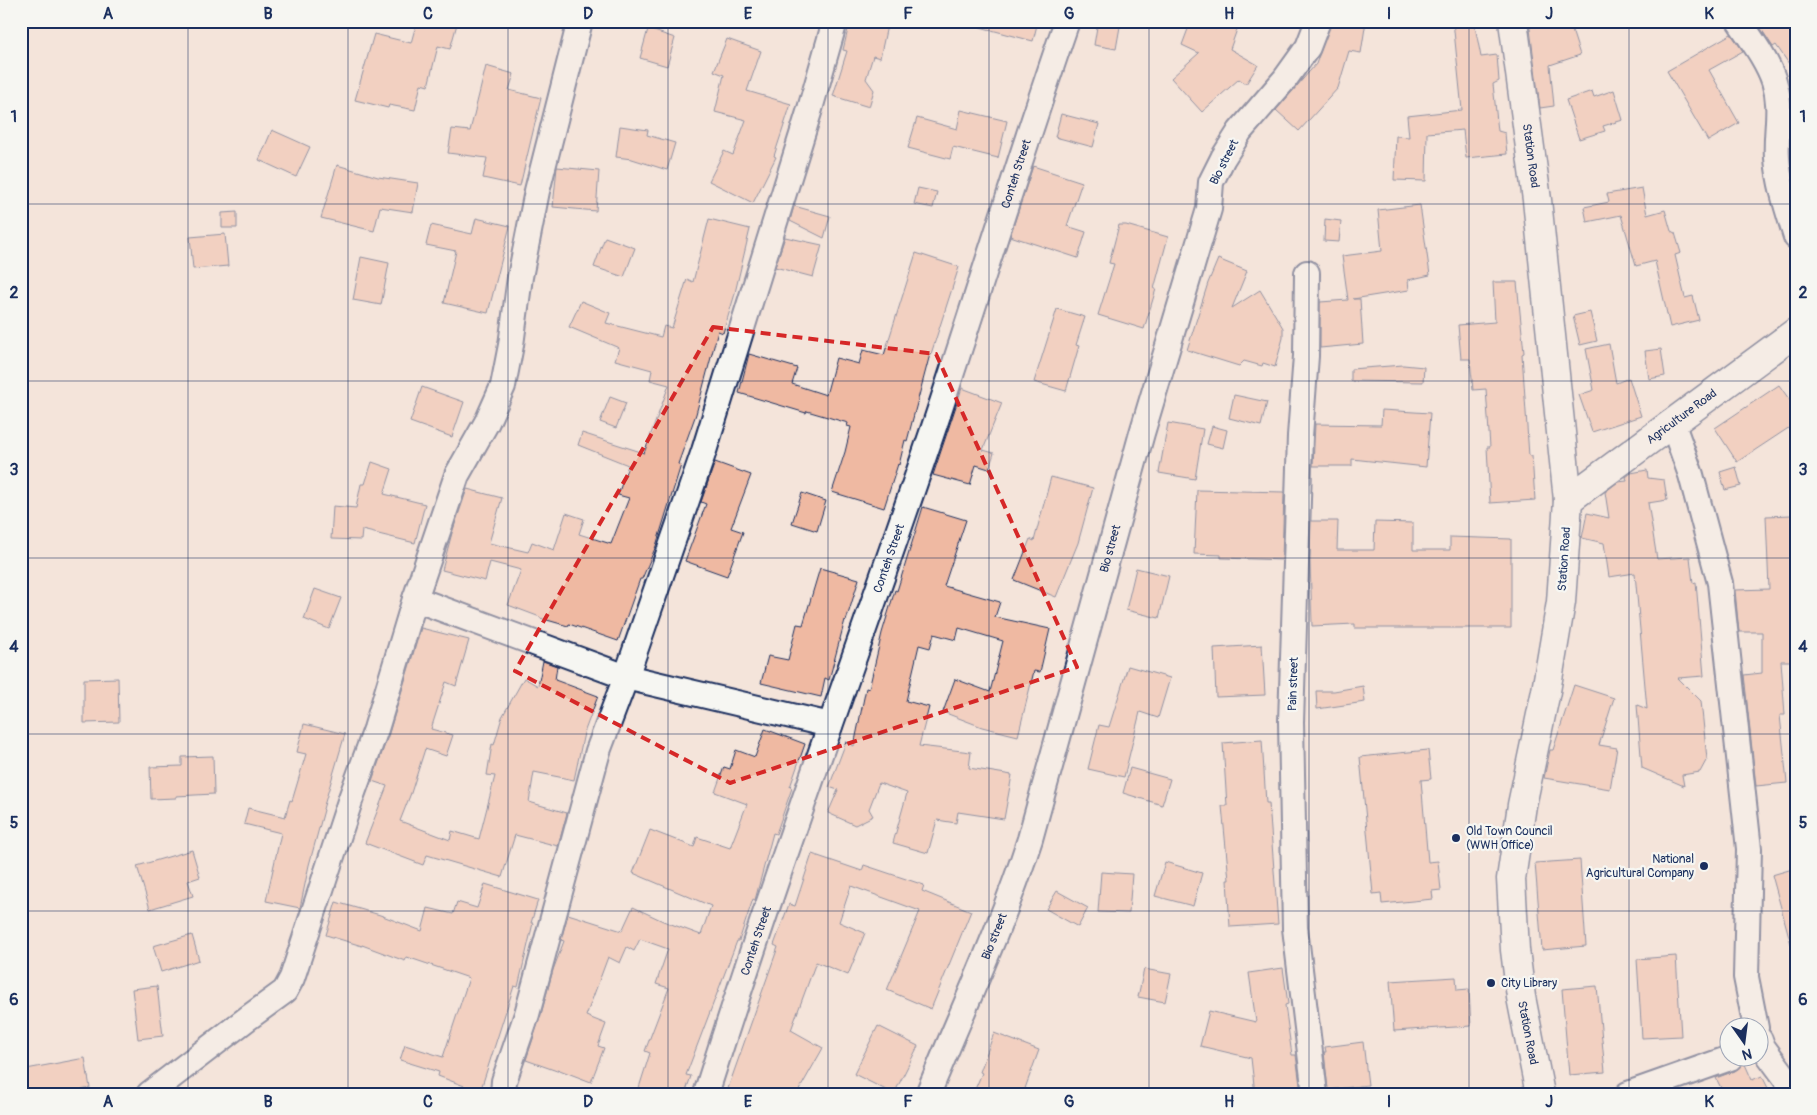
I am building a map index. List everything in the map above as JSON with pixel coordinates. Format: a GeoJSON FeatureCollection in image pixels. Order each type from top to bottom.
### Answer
{"type":"FeatureCollection","features":[{"type":"Feature","properties":{"kind":"main road","name":"Station Road"},"geometry":{"type":"LineString","coordinates":[[1513,21],[1537,200],[1568,500],[1561,602],[1546,691],[1522,804],[1511,879],[1515,950],[1521,997],[1540,1094]]}},
{"type":"Feature","properties":{"kind":"main road","name":"Agriculture Road"},"geometry":{"type":"LineString","coordinates":[[1568,500],[1796,332]]}},
{"type":"Feature","properties":{"kind":"street"},"geometry":{"type":"LineString","coordinates":[[150,1094],[248,1018],[285,992],[292,978],[351,798],[376,729],[415,599],[457,475],[487,422],[503,386],[511,346],[520,277],[537,191],[580,21]]}},
{"type":"Feature","properties":{"kind":"street"},"geometry":{"type":"LineString","coordinates":[[503,1094],[504,1081],[527,1014],[598,752],[704,451],[807,119],[834,21]]}},
{"type":"Feature","properties":{"kind":"street","name":"Conteh Street"},"geometry":{"type":"LineString","coordinates":[[706,1094],[739,990],[936,421],[1031,128],[1068,21]]}},
{"type":"Feature","properties":{"kind":"street","name":"Bio street"},"geometry":{"type":"LineString","coordinates":[[928,1094],[1002,918],[1030,838],[1145,424],[1209,209],[1211,182],[1240,131],[1285,79],[1308,47],[1318,21]]}},
{"type":"Feature","properties":{"kind":"street"},"geometry":{"type":"LineString","coordinates":[[1738,21],[1755,45],[1773,80],[1779,108],[1777,157],[1782,187],[1796,236]]}},
{"type":"Feature","properties":{"kind":"street","name":"Pain street"},"geometry":{"type":"LineString","coordinates":[[1307,273],[1306,356],[1300,436],[1292,722],[1295,928],[1315,1094]]}},
{"type":"Feature","properties":{"kind":"street"},"geometry":{"type":"LineString","coordinates":[[1672,422],[1691,474],[1720,583],[1749,849],[1746,977],[1754,1018]]}},
{"type":"Feature","properties":{"kind":"street"},"geometry":{"type":"LineString","coordinates":[[415,599],[626,677],[830,725]]}},
{"type":"Feature","properties":{"kind":"street"},"geometry":{"type":"LineString","coordinates":[[1770,1055],[1796,1092]]}},
{"type":"Feature","properties":{"kind":"street"},"geometry":{"type":"LineString","coordinates":[[1628,1094],[1720,1062]]}},
{"type":"Feature","properties":{"kind":"highlighted area"},"geometry":{"type":"Polygon","coordinates":[[[713,327],[936,354],[1077,667],[730,783],[515,671],[713,327]]]}},
{"type":"Feature","properties":{"kind":"building"},"geometry":{"type":"Polygon","coordinates":[[[417,21],[446,21],[457,24],[450,49],[438,46],[428,86],[421,84],[415,110],[389,105],[388,108],[355,100],[374,34],[411,43],[417,21]]]}},
{"type":"Feature","properties":{"kind":"building"},"geometry":{"type":"Polygon","coordinates":[[[850,21],[888,21],[880,58],[873,56],[866,79],[874,90],[869,107],[833,96],[847,51],[843,50],[850,21]]]}},
{"type":"Feature","properties":{"kind":"building"},"geometry":{"type":"Polygon","coordinates":[[[981,21],[1038,21],[1033,41],[980,27],[981,21]]]}},
{"type":"Feature","properties":{"kind":"building"},"geometry":{"type":"Polygon","coordinates":[[[1098,21],[1121,21],[1116,49],[1094,45],[1098,21]]]}},
{"type":"Feature","properties":{"kind":"building"},"geometry":{"type":"Polygon","coordinates":[[[1191,21],[1240,21],[1230,49],[1258,65],[1246,84],[1239,79],[1202,112],[1171,78],[1199,53],[1182,45],[1191,21]]]}},
{"type":"Feature","properties":{"kind":"building"},"geometry":{"type":"Polygon","coordinates":[[[1331,21],[1366,21],[1361,53],[1349,51],[1338,88],[1299,131],[1276,110],[1316,64],[1331,21]]]}},
{"type":"Feature","properties":{"kind":"building"},"geometry":{"type":"Polygon","coordinates":[[[1453,21],[1474,21],[1481,57],[1497,55],[1499,81],[1493,84],[1498,131],[1505,133],[1507,154],[1466,158],[1463,130],[1427,133],[1426,181],[1394,180],[1396,136],[1409,137],[1407,116],[1462,110],[1453,21]]]}},
{"type":"Feature","properties":{"kind":"building"},"geometry":{"type":"Polygon","coordinates":[[[1529,21],[1544,21],[1544,27],[1569,21],[1580,55],[1550,65],[1554,106],[1540,108],[1529,21]]]}},
{"type":"Feature","properties":{"kind":"building"},"geometry":{"type":"Polygon","coordinates":[[[1756,21],[1796,21],[1796,74],[1776,45],[1773,47],[1756,21]]]}},
{"type":"Feature","properties":{"kind":"building"},"geometry":{"type":"Polygon","coordinates":[[[648,29],[675,38],[667,66],[640,58],[648,29]]]}},
{"type":"Feature","properties":{"kind":"building"},"geometry":{"type":"Polygon","coordinates":[[[1731,34],[1743,51],[1709,70],[1739,123],[1708,141],[1667,71],[1731,34]]]}},
{"type":"Feature","properties":{"kind":"building"},"geometry":{"type":"Polygon","coordinates":[[[727,39],[761,51],[747,91],[791,104],[774,156],[776,157],[753,203],[709,181],[724,151],[733,155],[746,120],[715,112],[724,75],[714,71],[727,39]]]}},
{"type":"Feature","properties":{"kind":"building"},"geometry":{"type":"Polygon","coordinates":[[[486,66],[514,74],[509,90],[541,98],[520,186],[483,178],[487,158],[448,153],[452,129],[470,131],[486,66]]]}},
{"type":"Feature","properties":{"kind":"building"},"geometry":{"type":"Polygon","coordinates":[[[1614,90],[1623,120],[1603,126],[1605,131],[1579,139],[1566,100],[1592,91],[1594,97],[1614,90]]]}},
{"type":"Feature","properties":{"kind":"building"},"geometry":{"type":"Polygon","coordinates":[[[961,110],[1007,121],[998,158],[953,147],[950,159],[908,148],[917,118],[957,129],[961,110]]]}},
{"type":"Feature","properties":{"kind":"building"},"geometry":{"type":"Polygon","coordinates":[[[1061,114],[1099,124],[1093,147],[1055,137],[1061,114]]]}},
{"type":"Feature","properties":{"kind":"building"},"geometry":{"type":"Polygon","coordinates":[[[620,126],[648,130],[647,135],[675,143],[667,170],[632,159],[616,157],[620,126]]]}},
{"type":"Feature","properties":{"kind":"building"},"geometry":{"type":"Polygon","coordinates":[[[272,130],[310,147],[296,177],[259,160],[272,130]]]}},
{"type":"Feature","properties":{"kind":"building"},"geometry":{"type":"Polygon","coordinates":[[[337,165],[378,177],[418,183],[413,212],[380,207],[374,231],[321,218],[337,165]]]}},
{"type":"Feature","properties":{"kind":"building"},"geometry":{"type":"Polygon","coordinates":[[[1033,166],[1082,182],[1067,226],[1086,232],[1078,258],[1010,236],[1033,166]]]}},
{"type":"Feature","properties":{"kind":"building"},"geometry":{"type":"Polygon","coordinates":[[[557,167],[599,171],[596,211],[553,207],[557,167]]]}},
{"type":"Feature","properties":{"kind":"building"},"geometry":{"type":"Polygon","coordinates":[[[918,188],[937,192],[933,208],[914,204],[918,188]]]}},
{"type":"Feature","properties":{"kind":"building"},"geometry":{"type":"Polygon","coordinates":[[[1642,188],[1647,215],[1665,210],[1671,231],[1675,233],[1681,253],[1675,255],[1685,298],[1693,296],[1699,320],[1670,327],[1655,261],[1636,266],[1621,215],[1587,222],[1584,207],[1609,202],[1607,194],[1642,188]]]}},
{"type":"Feature","properties":{"kind":"building"},"geometry":{"type":"Polygon","coordinates":[[[1420,205],[1430,275],[1408,280],[1409,290],[1353,299],[1360,299],[1363,344],[1320,348],[1320,302],[1348,300],[1342,256],[1382,251],[1378,210],[1420,205]]]}},
{"type":"Feature","properties":{"kind":"building"},"geometry":{"type":"Polygon","coordinates":[[[794,206],[830,216],[824,238],[790,221],[794,206]]]}},
{"type":"Feature","properties":{"kind":"building"},"geometry":{"type":"Polygon","coordinates":[[[237,212],[237,228],[222,228],[222,213],[237,212]]]}},
{"type":"Feature","properties":{"kind":"building"},"geometry":{"type":"Polygon","coordinates":[[[476,218],[510,226],[488,313],[444,303],[456,251],[426,245],[431,225],[472,234],[476,218]]]}},
{"type":"Feature","properties":{"kind":"building"},"geometry":{"type":"Polygon","coordinates":[[[709,219],[750,229],[734,297],[723,333],[718,331],[696,414],[678,464],[681,465],[656,546],[642,579],[640,579],[618,641],[569,624],[568,626],[540,618],[508,605],[521,570],[490,562],[485,581],[442,570],[467,489],[502,498],[489,543],[528,552],[532,542],[554,550],[566,513],[584,519],[579,534],[611,544],[629,498],[618,495],[628,465],[578,445],[582,433],[644,453],[669,385],[650,380],[652,370],[615,360],[619,348],[569,327],[581,301],[610,313],[606,323],[661,337],[664,326],[672,328],[687,279],[693,282],[709,219]]]}},
{"type":"Feature","properties":{"kind":"building"},"geometry":{"type":"Polygon","coordinates":[[[1325,219],[1341,221],[1339,242],[1324,241],[1325,219]]]}},
{"type":"Feature","properties":{"kind":"building"},"geometry":{"type":"Polygon","coordinates":[[[1119,225],[1126,225],[1168,237],[1154,289],[1156,289],[1144,329],[1098,315],[1114,264],[1109,263],[1119,225]]]}},
{"type":"Feature","properties":{"kind":"building"},"geometry":{"type":"Polygon","coordinates":[[[225,234],[228,266],[193,269],[190,237],[225,234]]]}},
{"type":"Feature","properties":{"kind":"building"},"geometry":{"type":"Polygon","coordinates":[[[605,237],[635,248],[624,277],[594,267],[605,237]]]}},
{"type":"Feature","properties":{"kind":"building"},"geometry":{"type":"Polygon","coordinates":[[[785,237],[822,245],[813,277],[775,267],[785,237]]]}},
{"type":"Feature","properties":{"kind":"building"},"geometry":{"type":"Polygon","coordinates":[[[916,253],[959,267],[930,354],[907,441],[905,440],[899,465],[884,508],[832,492],[851,427],[847,426],[848,423],[807,411],[806,413],[739,393],[749,354],[797,368],[792,384],[826,395],[836,358],[859,364],[863,350],[884,355],[916,253]]]}},
{"type":"Feature","properties":{"kind":"building"},"geometry":{"type":"Polygon","coordinates":[[[361,257],[389,263],[381,305],[353,300],[361,257]]]}},
{"type":"Feature","properties":{"kind":"building"},"geometry":{"type":"Polygon","coordinates":[[[1218,259],[1247,271],[1232,308],[1260,290],[1283,328],[1283,338],[1275,367],[1263,363],[1262,366],[1244,361],[1239,366],[1187,350],[1208,283],[1218,259]]]}},
{"type":"Feature","properties":{"kind":"building"},"geometry":{"type":"Polygon","coordinates":[[[1493,282],[1517,282],[1524,353],[1522,354],[1529,456],[1532,456],[1535,500],[1490,503],[1487,447],[1490,447],[1486,389],[1473,390],[1470,359],[1461,359],[1458,325],[1495,322],[1493,282]]]}},
{"type":"Feature","properties":{"kind":"building"},"geometry":{"type":"Polygon","coordinates":[[[1057,309],[1085,317],[1076,345],[1079,346],[1066,391],[1034,382],[1057,309]]]}},
{"type":"Feature","properties":{"kind":"building"},"geometry":{"type":"Polygon","coordinates":[[[1590,312],[1597,341],[1580,345],[1573,316],[1590,312]]]}},
{"type":"Feature","properties":{"kind":"building"},"geometry":{"type":"Polygon","coordinates":[[[1609,344],[1616,383],[1629,378],[1641,416],[1592,432],[1579,395],[1594,390],[1586,349],[1609,344]]]}},
{"type":"Feature","properties":{"kind":"building"},"geometry":{"type":"Polygon","coordinates":[[[1661,349],[1665,376],[1649,379],[1645,351],[1661,349]]]}},
{"type":"Feature","properties":{"kind":"building"},"geometry":{"type":"Polygon","coordinates":[[[1403,365],[1424,367],[1423,382],[1351,381],[1351,369],[1403,365]]]}},
{"type":"Feature","properties":{"kind":"building"},"geometry":{"type":"Polygon","coordinates":[[[1779,385],[1796,409],[1796,423],[1737,462],[1715,428],[1779,385]]]}},
{"type":"Feature","properties":{"kind":"building"},"geometry":{"type":"Polygon","coordinates":[[[422,387],[464,402],[452,437],[410,422],[422,387]]]}},
{"type":"Feature","properties":{"kind":"building"},"geometry":{"type":"Polygon","coordinates":[[[962,388],[1002,403],[983,450],[994,453],[989,469],[976,465],[970,485],[933,475],[962,388]]]}},
{"type":"Feature","properties":{"kind":"building"},"geometry":{"type":"Polygon","coordinates":[[[1234,395],[1267,402],[1261,426],[1229,418],[1234,395]]]}},
{"type":"Feature","properties":{"kind":"building"},"geometry":{"type":"Polygon","coordinates":[[[610,397],[626,403],[616,428],[600,422],[610,397]]]}},
{"type":"Feature","properties":{"kind":"building"},"geometry":{"type":"Polygon","coordinates":[[[1382,410],[1430,413],[1426,467],[1352,459],[1352,466],[1313,466],[1315,424],[1381,425],[1382,410]]]}},
{"type":"Feature","properties":{"kind":"building"},"geometry":{"type":"Polygon","coordinates":[[[1168,423],[1203,429],[1195,479],[1159,473],[1168,423]]]}},
{"type":"Feature","properties":{"kind":"building"},"geometry":{"type":"Polygon","coordinates":[[[1212,426],[1227,430],[1223,448],[1207,444],[1212,426]]]}},
{"type":"Feature","properties":{"kind":"building"},"geometry":{"type":"Polygon","coordinates":[[[372,462],[392,469],[384,494],[425,504],[415,543],[362,530],[361,540],[331,539],[333,506],[356,508],[361,484],[365,484],[372,462]]]}},
{"type":"Feature","properties":{"kind":"building"},"geometry":{"type":"Polygon","coordinates":[[[715,462],[751,475],[731,528],[743,532],[727,576],[685,561],[706,504],[701,502],[715,462]]]}},
{"type":"Feature","properties":{"kind":"building"},"geometry":{"type":"Polygon","coordinates":[[[1736,467],[1741,486],[1725,490],[1720,472],[1736,467]]]}},
{"type":"Feature","properties":{"kind":"building"},"geometry":{"type":"Polygon","coordinates":[[[1647,470],[1648,478],[1664,480],[1667,500],[1648,503],[1657,559],[1690,557],[1693,583],[1696,582],[1704,676],[1678,678],[1701,701],[1707,759],[1700,772],[1682,775],[1684,786],[1642,768],[1637,705],[1647,709],[1635,573],[1609,577],[1604,543],[1582,538],[1587,513],[1609,518],[1605,492],[1618,482],[1627,481],[1626,477],[1631,473],[1647,470]]]}},
{"type":"Feature","properties":{"kind":"building"},"geometry":{"type":"Polygon","coordinates":[[[1051,477],[1093,488],[1078,543],[1056,597],[1014,580],[1030,539],[1034,541],[1051,477]]]}},
{"type":"Feature","properties":{"kind":"building"},"geometry":{"type":"Polygon","coordinates":[[[1197,490],[1284,492],[1282,560],[1221,558],[1221,555],[1194,554],[1197,490]]]}},
{"type":"Feature","properties":{"kind":"building"},"geometry":{"type":"Polygon","coordinates":[[[802,493],[826,501],[817,531],[792,523],[802,493]]]}},
{"type":"Feature","properties":{"kind":"building"},"geometry":{"type":"Polygon","coordinates":[[[923,507],[966,520],[944,586],[1000,602],[995,617],[1050,629],[1040,672],[1034,671],[1018,736],[982,727],[943,712],[955,679],[990,692],[1003,641],[959,628],[956,640],[934,634],[930,648],[919,645],[906,701],[929,707],[919,746],[971,752],[969,768],[1012,775],[1004,819],[958,812],[956,823],[937,820],[928,853],[893,843],[907,793],[879,783],[869,809],[873,816],[855,825],[828,813],[838,790],[829,787],[846,742],[854,746],[866,688],[869,689],[882,633],[923,507]]]}},
{"type":"Feature","properties":{"kind":"building"},"geometry":{"type":"Polygon","coordinates":[[[1792,515],[1796,571],[1796,661],[1781,661],[1785,715],[1780,715],[1787,783],[1756,786],[1744,675],[1762,673],[1762,632],[1739,632],[1735,590],[1769,589],[1766,516],[1792,515]]]}},
{"type":"Feature","properties":{"kind":"building"},"geometry":{"type":"Polygon","coordinates":[[[1311,521],[1338,521],[1337,550],[1374,550],[1375,522],[1413,523],[1413,550],[1450,550],[1450,537],[1511,539],[1511,628],[1355,628],[1355,624],[1312,626],[1311,521]]]}},
{"type":"Feature","properties":{"kind":"building"},"geometry":{"type":"Polygon","coordinates":[[[820,568],[859,579],[845,620],[829,680],[825,678],[821,697],[761,683],[768,656],[788,660],[797,624],[803,625],[820,568]]]}},
{"type":"Feature","properties":{"kind":"building"},"geometry":{"type":"Polygon","coordinates":[[[1136,568],[1169,576],[1159,618],[1126,610],[1136,568]]]}},
{"type":"Feature","properties":{"kind":"building"},"geometry":{"type":"Polygon","coordinates":[[[315,589],[341,598],[329,629],[304,619],[315,589]]]}},
{"type":"Feature","properties":{"kind":"building"},"geometry":{"type":"Polygon","coordinates":[[[421,628],[469,640],[456,686],[446,682],[431,729],[453,735],[446,756],[425,749],[400,821],[450,840],[452,831],[479,839],[495,776],[487,775],[492,744],[494,745],[502,717],[524,678],[538,686],[543,661],[557,666],[555,680],[598,696],[584,733],[574,780],[534,772],[529,802],[567,813],[558,846],[515,835],[502,877],[427,855],[423,865],[365,843],[387,786],[372,781],[389,733],[421,628]]]}},
{"type":"Feature","properties":{"kind":"building"},"geometry":{"type":"Polygon","coordinates":[[[1262,645],[1265,695],[1216,697],[1214,648],[1262,645]]]}},
{"type":"Feature","properties":{"kind":"building"},"geometry":{"type":"Polygon","coordinates":[[[1128,666],[1170,678],[1158,718],[1140,712],[1124,777],[1088,769],[1099,725],[1109,727],[1128,666]]]}},
{"type":"Feature","properties":{"kind":"building"},"geometry":{"type":"Polygon","coordinates":[[[118,678],[119,722],[84,723],[84,679],[118,678]]]}},
{"type":"Feature","properties":{"kind":"building"},"geometry":{"type":"Polygon","coordinates":[[[1574,685],[1614,698],[1599,745],[1617,748],[1610,789],[1544,778],[1550,750],[1553,750],[1574,685]]]}},
{"type":"Feature","properties":{"kind":"building"},"geometry":{"type":"Polygon","coordinates":[[[1363,686],[1365,702],[1317,709],[1316,691],[1334,691],[1363,686]]]}},
{"type":"Feature","properties":{"kind":"building"},"geometry":{"type":"Polygon","coordinates":[[[304,724],[345,734],[323,809],[300,908],[266,901],[281,833],[244,824],[248,808],[285,817],[290,800],[292,801],[306,754],[297,752],[304,724]]]}},
{"type":"Feature","properties":{"kind":"building"},"geometry":{"type":"Polygon","coordinates":[[[765,729],[805,744],[776,834],[773,833],[755,900],[753,899],[739,941],[737,941],[686,1075],[691,1076],[685,1094],[637,1094],[650,1053],[645,1051],[669,988],[656,984],[668,949],[640,939],[634,951],[627,947],[620,963],[608,957],[586,1016],[606,1024],[598,1046],[604,1048],[591,1082],[526,1060],[553,970],[564,941],[561,940],[568,914],[622,931],[633,907],[663,921],[701,935],[711,906],[633,873],[650,830],[694,847],[697,837],[730,848],[747,804],[715,792],[724,767],[730,769],[736,750],[755,757],[765,729]]]}},
{"type":"Feature","properties":{"kind":"building"},"geometry":{"type":"Polygon","coordinates":[[[1262,740],[1266,803],[1269,803],[1278,924],[1230,927],[1227,880],[1229,880],[1222,806],[1227,806],[1223,743],[1262,740]]]}},
{"type":"Feature","properties":{"kind":"building"},"geometry":{"type":"Polygon","coordinates":[[[1428,750],[1431,779],[1421,780],[1428,862],[1438,861],[1441,890],[1432,891],[1433,899],[1382,904],[1381,893],[1373,894],[1360,757],[1428,750]]]}},
{"type":"Feature","properties":{"kind":"building"},"geometry":{"type":"Polygon","coordinates":[[[213,756],[214,794],[151,799],[150,767],[182,766],[182,757],[213,756]]]}},
{"type":"Feature","properties":{"kind":"building"},"geometry":{"type":"Polygon","coordinates":[[[1130,768],[1170,779],[1162,805],[1123,793],[1130,768]]]}},
{"type":"Feature","properties":{"kind":"building"},"geometry":{"type":"Polygon","coordinates":[[[192,850],[200,877],[188,881],[193,896],[150,909],[137,866],[192,850]]]}},
{"type":"Feature","properties":{"kind":"building"},"geometry":{"type":"Polygon","coordinates":[[[812,854],[862,871],[864,865],[924,885],[922,891],[971,911],[931,1009],[887,990],[920,911],[851,886],[839,922],[865,933],[848,975],[816,962],[791,1030],[823,1048],[797,1094],[726,1094],[778,947],[774,945],[789,904],[795,906],[812,854]]]}},
{"type":"Feature","properties":{"kind":"building"},"geometry":{"type":"Polygon","coordinates":[[[1580,860],[1586,946],[1542,950],[1535,863],[1580,860]]]}},
{"type":"Feature","properties":{"kind":"building"},"geometry":{"type":"Polygon","coordinates":[[[1165,862],[1202,873],[1193,906],[1155,896],[1165,862]]]}},
{"type":"Feature","properties":{"kind":"building"},"geometry":{"type":"Polygon","coordinates":[[[1796,868],[1796,943],[1791,944],[1772,875],[1796,868]]]}},
{"type":"Feature","properties":{"kind":"building"},"geometry":{"type":"Polygon","coordinates":[[[1101,872],[1132,874],[1129,913],[1098,912],[1101,872]]]}},
{"type":"Feature","properties":{"kind":"building"},"geometry":{"type":"Polygon","coordinates":[[[485,884],[538,900],[531,923],[533,923],[518,987],[514,986],[480,1092],[438,1076],[439,1072],[400,1060],[405,1045],[443,1057],[469,978],[407,957],[405,961],[362,945],[326,935],[336,902],[380,915],[422,931],[428,908],[453,914],[457,902],[477,908],[485,884]]]}},
{"type":"Feature","properties":{"kind":"building"},"geometry":{"type":"Polygon","coordinates":[[[1057,891],[1088,908],[1078,927],[1046,909],[1057,891]]]}},
{"type":"Feature","properties":{"kind":"building"},"geometry":{"type":"Polygon","coordinates":[[[192,935],[199,960],[161,972],[153,946],[192,935]]]}},
{"type":"Feature","properties":{"kind":"building"},"geometry":{"type":"Polygon","coordinates":[[[1676,956],[1681,1036],[1642,1038],[1637,959],[1676,956]]]}},
{"type":"Feature","properties":{"kind":"building"},"geometry":{"type":"Polygon","coordinates":[[[1283,968],[1288,1004],[1285,1005],[1292,1055],[1296,1055],[1301,1093],[1255,1094],[1251,1058],[1200,1046],[1209,1011],[1256,1022],[1249,973],[1283,968]]]}},
{"type":"Feature","properties":{"kind":"building"},"geometry":{"type":"Polygon","coordinates":[[[1144,969],[1171,974],[1165,1002],[1138,997],[1144,969]]]}},
{"type":"Feature","properties":{"kind":"building"},"geometry":{"type":"Polygon","coordinates":[[[1456,977],[1457,990],[1469,989],[1471,1026],[1394,1031],[1390,981],[1456,977]]]}},
{"type":"Feature","properties":{"kind":"building"},"geometry":{"type":"Polygon","coordinates":[[[157,986],[163,1036],[138,1039],[132,989],[157,986]]]}},
{"type":"Feature","properties":{"kind":"building"},"geometry":{"type":"Polygon","coordinates":[[[1597,986],[1605,1072],[1569,1075],[1562,989],[1597,986]]]}},
{"type":"Feature","properties":{"kind":"building"},"geometry":{"type":"Polygon","coordinates":[[[878,1026],[918,1046],[894,1094],[854,1074],[878,1026]]]}},
{"type":"Feature","properties":{"kind":"building"},"geometry":{"type":"Polygon","coordinates":[[[994,1033],[1039,1050],[1023,1094],[973,1094],[982,1073],[980,1072],[994,1033]]]}},
{"type":"Feature","properties":{"kind":"building"},"geometry":{"type":"Polygon","coordinates":[[[1363,1042],[1368,1085],[1328,1090],[1325,1047],[1363,1042]]]}},
{"type":"Feature","properties":{"kind":"building"},"geometry":{"type":"Polygon","coordinates":[[[85,1058],[90,1088],[60,1094],[21,1094],[21,1070],[85,1058]]]}},
{"type":"Feature","properties":{"kind":"building"},"geometry":{"type":"Polygon","coordinates":[[[1739,1068],[1747,1068],[1752,1080],[1762,1076],[1771,1094],[1724,1094],[1716,1078],[1739,1068]]]}},
{"type":"Feature","properties":{"kind":"place","name":"Old Town Council (WWH Office)"},"geometry":{"type":"Point","coordinates":[1456,838]}},
{"type":"Feature","properties":{"kind":"place","name":"National Agricultural Company"},"geometry":{"type":"Point","coordinates":[1704,866]}},
{"type":"Feature","properties":{"kind":"place","name":"City Library"},"geometry":{"type":"Point","coordinates":[1491,983]}}]}
